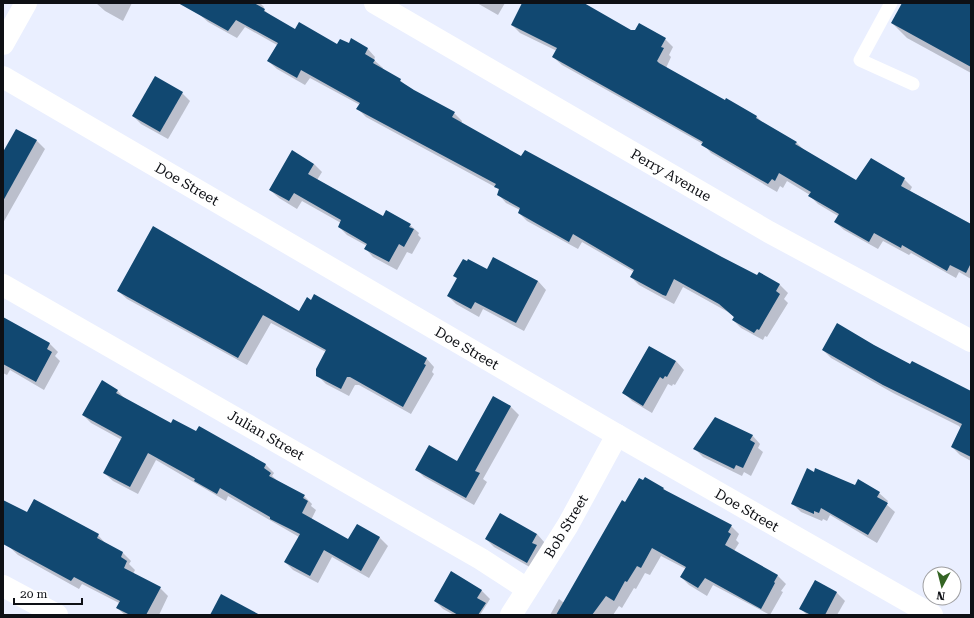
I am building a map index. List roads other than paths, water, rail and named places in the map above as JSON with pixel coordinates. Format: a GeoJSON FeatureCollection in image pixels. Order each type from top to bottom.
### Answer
{"type":"FeatureCollection","features":[{"type":"Feature","properties":{"kind":"street"},"geometry":{"type":"LineString","coordinates":[[3,44],[26,3]]}},
{"type":"Feature","properties":{"kind":"street","name":"Perry Avenue"},"geometry":{"type":"LineString","coordinates":[[375,3],[769,232],[971,341]]}},
{"type":"Feature","properties":{"kind":"street","name":"Doe Street"},"geometry":{"type":"LineString","coordinates":[[3,77],[924,613]]}},
{"type":"Feature","properties":{"kind":"street","name":"Julian Street"},"geometry":{"type":"LineString","coordinates":[[3,285],[482,559],[527,589]]}},
{"type":"Feature","properties":{"kind":"street","name":"Bob Street"},"geometry":{"type":"LineString","coordinates":[[511,615],[568,525],[617,435]]}},
{"type":"Feature","properties":{"kind":"street"},"geometry":{"type":"LineString","coordinates":[[3,586],[57,615]]}},
{"type":"Feature","properties":{"kind":"lane"},"geometry":{"type":"LineString","coordinates":[[892,3],[860,60],[913,84]]}}]}
